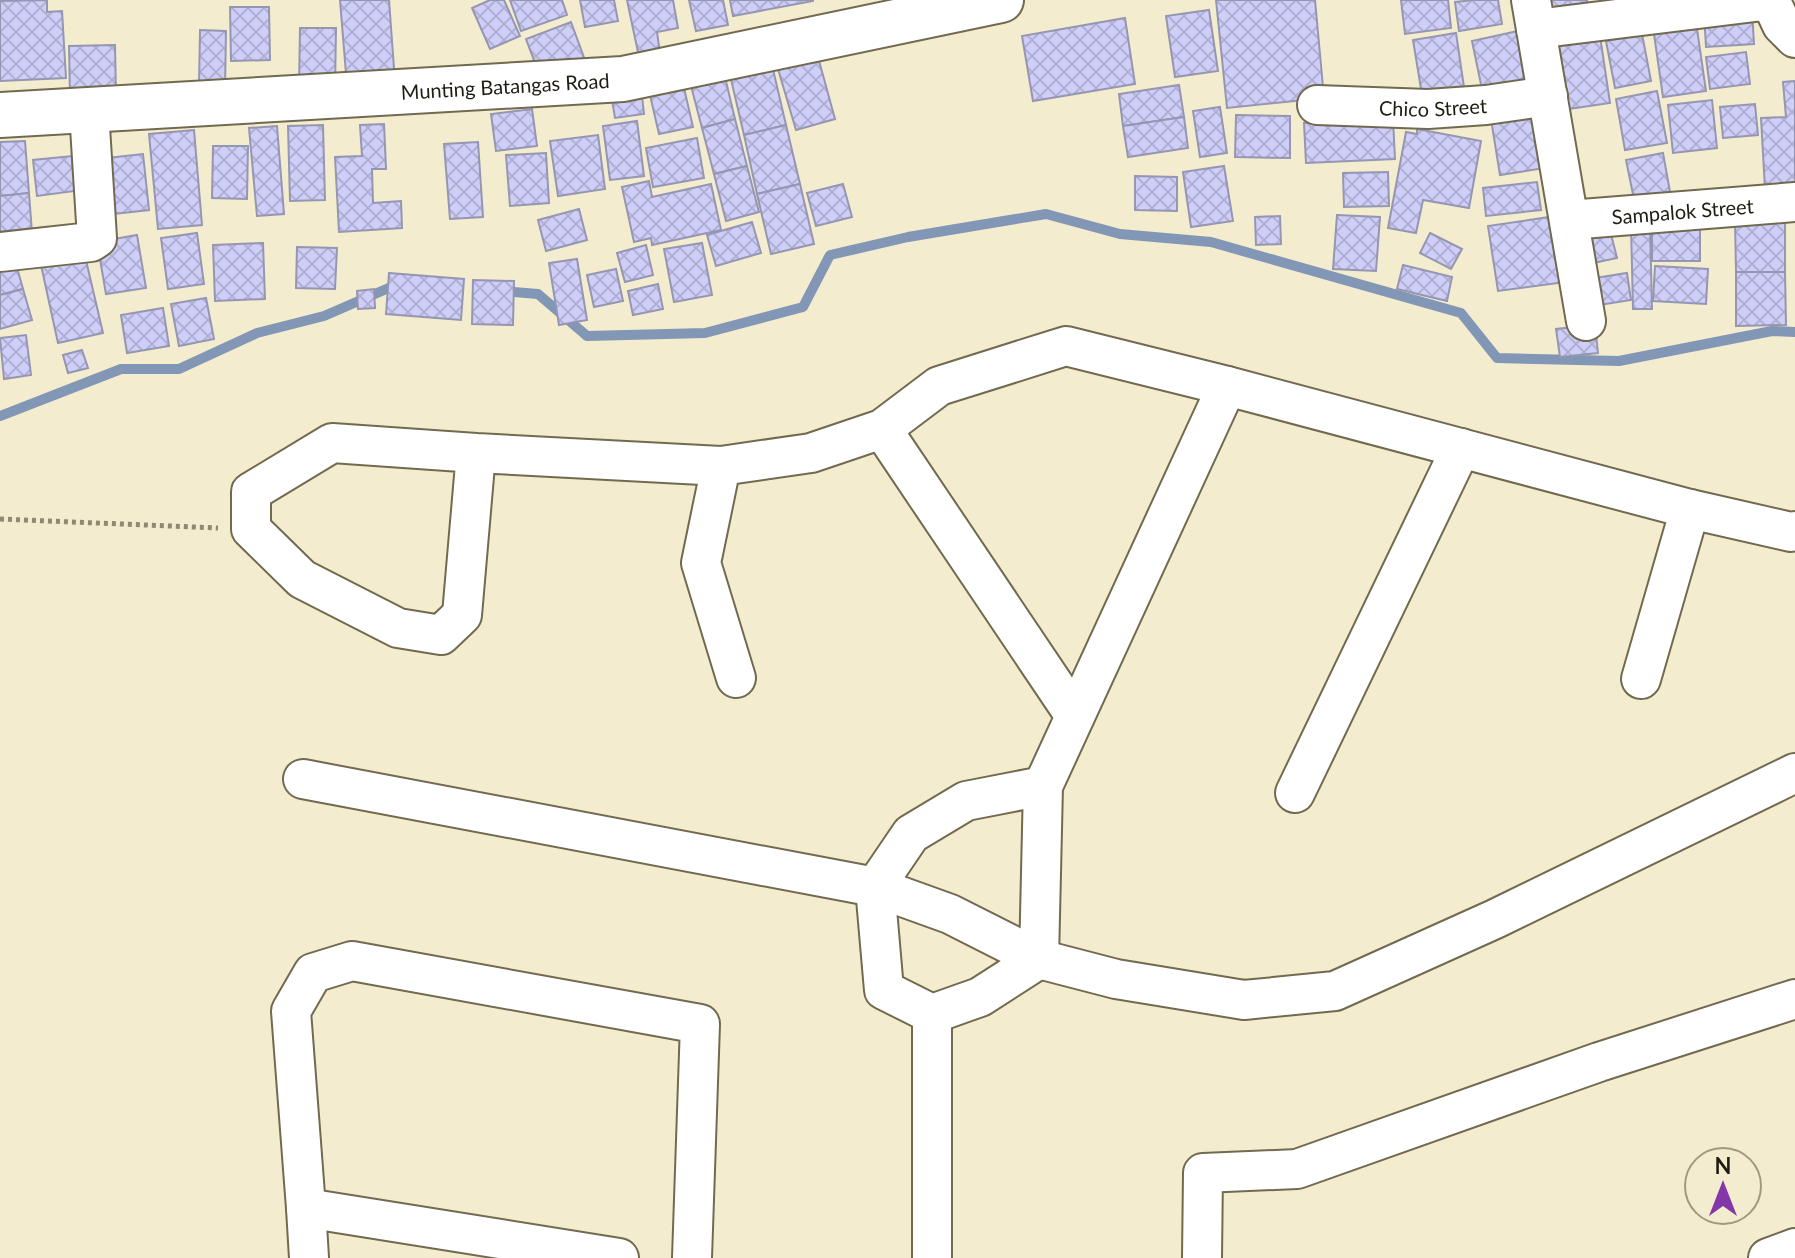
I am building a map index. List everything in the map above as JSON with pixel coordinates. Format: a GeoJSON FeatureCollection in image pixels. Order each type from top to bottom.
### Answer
{"type":"FeatureCollection","features":[{"type":"Feature","properties":{"kind":"street","name":"Munting Batangas Road"},"geometry":{"type":"LineString","coordinates":[[0,115],[623,79],[1001,0]]}},
{"type":"Feature","properties":{"kind":"street"},"geometry":{"type":"LineString","coordinates":[[1586,321],[1534,14],[1763,1],[1774,8],[1782,25],[1795,38]]}},
{"type":"Feature","properties":{"kind":"street","name":"Chico Street"},"geometry":{"type":"LineString","coordinates":[[1317,105],[1428,109],[1548,96]]}},
{"type":"Feature","properties":{"kind":"street"},"geometry":{"type":"LineString","coordinates":[[0,252],[91,242],[97,238],[89,111]]}},
{"type":"Feature","properties":{"kind":"street","name":"Sampalok Street"},"geometry":{"type":"LineString","coordinates":[[1569,220],[1795,202]]}},
{"type":"Feature","properties":{"kind":"street"},"geometry":{"type":"LineString","coordinates":[[476,453],[462,615],[441,635],[398,628],[302,579],[251,529],[251,492],[332,443],[721,466],[811,453],[882,429],[939,386],[1066,346],[1690,509],[1795,531]]}},
{"type":"Feature","properties":{"kind":"street"},"geometry":{"type":"LineString","coordinates":[[1039,959],[1043,786],[1227,386]]}},
{"type":"Feature","properties":{"kind":"street"},"geometry":{"type":"LineString","coordinates":[[882,429],[1075,716]]}},
{"type":"Feature","properties":{"kind":"street"},"geometry":{"type":"LineString","coordinates":[[1295,793],[1461,448]]}},
{"type":"Feature","properties":{"kind":"street"},"geometry":{"type":"LineString","coordinates":[[721,466],[701,563],[736,678]]}},
{"type":"Feature","properties":{"kind":"street"},"geometry":{"type":"LineString","coordinates":[[1641,679],[1690,509]]}},
{"type":"Feature","properties":{"kind":"street"},"geometry":{"type":"LineString","coordinates":[[303,779],[875,887],[950,914],[1039,959],[1116,979],[1244,1000],[1335,991],[1495,919],[1795,773]]}},
{"type":"Feature","properties":{"kind":"street"},"geometry":{"type":"LineString","coordinates":[[1039,959],[980,997],[932,1014],[884,990],[875,887],[911,834],[966,801],[1043,786]]}},
{"type":"Feature","properties":{"kind":"street"},"geometry":{"type":"LineString","coordinates":[[309,1258],[291,1011],[313,973],[352,961],[700,1024],[692,1258]]}},
{"type":"Feature","properties":{"kind":"street"},"geometry":{"type":"LineString","coordinates":[[1202,1258],[1203,1173],[1297,1169],[1599,1062],[1795,999]]}},
{"type":"Feature","properties":{"kind":"street"},"geometry":{"type":"LineString","coordinates":[[932,1014],[932,1258]]}},
{"type":"Feature","properties":{"kind":"street"},"geometry":{"type":"LineString","coordinates":[[306,1208],[619,1258]]}},
{"type":"Feature","properties":{"kind":"street"},"geometry":{"type":"LineString","coordinates":[[1768,1258],[1795,1248]]}},
{"type":"Feature","properties":{"kind":"path"},"geometry":{"type":"LineString","coordinates":[[0,519],[251,529]]}},
{"type":"Feature","properties":{"kind":"building"},"geometry":{"type":"Polygon","coordinates":[[[47,0],[47,12],[62,11],[66,78],[0,81],[0,1],[47,0]]]}},
{"type":"Feature","properties":{"kind":"building"},"geometry":{"type":"Polygon","coordinates":[[[340,0],[389,0],[395,82],[347,86],[340,0]]]}},
{"type":"Feature","properties":{"kind":"building"},"geometry":{"type":"Polygon","coordinates":[[[490,0],[504,0],[520,36],[490,49],[472,8],[490,0]]]}},
{"type":"Feature","properties":{"kind":"building"},"geometry":{"type":"Polygon","coordinates":[[[510,0],[562,0],[567,15],[521,31],[510,0]]]}},
{"type":"Feature","properties":{"kind":"building"},"geometry":{"type":"Polygon","coordinates":[[[580,0],[614,0],[618,21],[585,27],[580,0]]]}},
{"type":"Feature","properties":{"kind":"building"},"geometry":{"type":"Polygon","coordinates":[[[627,0],[673,0],[678,28],[657,32],[660,53],[639,57],[627,0]]]}},
{"type":"Feature","properties":{"kind":"building"},"geometry":{"type":"Polygon","coordinates":[[[689,0],[723,0],[728,25],[696,31],[689,0]]]}},
{"type":"Feature","properties":{"kind":"building"},"geometry":{"type":"Polygon","coordinates":[[[730,0],[813,0],[813,1],[733,16],[730,0]]]}},
{"type":"Feature","properties":{"kind":"building"},"geometry":{"type":"Polygon","coordinates":[[[1216,0],[1315,0],[1324,98],[1227,108],[1216,0]]]}},
{"type":"Feature","properties":{"kind":"building"},"geometry":{"type":"Polygon","coordinates":[[[1401,0],[1448,0],[1451,28],[1405,34],[1401,0]]]}},
{"type":"Feature","properties":{"kind":"building"},"geometry":{"type":"Polygon","coordinates":[[[1498,0],[1502,24],[1459,31],[1455,2],[1498,0]]]}},
{"type":"Feature","properties":{"kind":"building"},"geometry":{"type":"Polygon","coordinates":[[[1540,0],[1587,0],[1589,9],[1545,19],[1540,0]]]}},
{"type":"Feature","properties":{"kind":"building"},"geometry":{"type":"Polygon","coordinates":[[[230,7],[269,7],[270,60],[231,61],[230,7]]]}},
{"type":"Feature","properties":{"kind":"building"},"geometry":{"type":"Polygon","coordinates":[[[1209,10],[1218,71],[1175,77],[1166,16],[1209,10]]]}},
{"type":"Feature","properties":{"kind":"building"},"geometry":{"type":"Polygon","coordinates":[[[1752,10],[1754,44],[1706,47],[1704,13],[1752,10]]]}},
{"type":"Feature","properties":{"kind":"building"},"geometry":{"type":"Polygon","coordinates":[[[1125,18],[1135,84],[1033,101],[1022,36],[1125,18]]]}},
{"type":"Feature","properties":{"kind":"building"},"geometry":{"type":"Polygon","coordinates":[[[571,22],[586,63],[541,79],[526,39],[571,22]]]}},
{"type":"Feature","properties":{"kind":"building"},"geometry":{"type":"Polygon","coordinates":[[[1696,22],[1706,91],[1663,97],[1653,27],[1696,22]]]}},
{"type":"Feature","properties":{"kind":"building"},"geometry":{"type":"Polygon","coordinates":[[[300,28],[336,28],[335,88],[299,87],[300,28]]]}},
{"type":"Feature","properties":{"kind":"building"},"geometry":{"type":"Polygon","coordinates":[[[200,30],[226,31],[225,88],[199,87],[200,30]]]}},
{"type":"Feature","properties":{"kind":"building"},"geometry":{"type":"Polygon","coordinates":[[[1518,31],[1530,83],[1483,94],[1472,41],[1518,31]]]}},
{"type":"Feature","properties":{"kind":"building"},"geometry":{"type":"Polygon","coordinates":[[[1456,33],[1465,94],[1423,101],[1413,40],[1456,33]]]}},
{"type":"Feature","properties":{"kind":"building"},"geometry":{"type":"Polygon","coordinates":[[[1642,34],[1651,81],[1615,88],[1606,41],[1642,34]]]}},
{"type":"Feature","properties":{"kind":"building"},"geometry":{"type":"Polygon","coordinates":[[[1600,36],[1610,103],[1555,111],[1545,44],[1600,36]]]}},
{"type":"Feature","properties":{"kind":"building"},"geometry":{"type":"Polygon","coordinates":[[[115,45],[116,96],[70,97],[69,46],[115,45]]]}},
{"type":"Feature","properties":{"kind":"building"},"geometry":{"type":"Polygon","coordinates":[[[1746,52],[1750,84],[1710,89],[1706,57],[1746,52]]]}},
{"type":"Feature","properties":{"kind":"building"},"geometry":{"type":"Polygon","coordinates":[[[818,57],[835,119],[796,130],[778,69],[818,57]]]}},
{"type":"Feature","properties":{"kind":"building"},"geometry":{"type":"Polygon","coordinates":[[[772,65],[786,125],[744,135],[730,75],[772,65]]]}},
{"type":"Feature","properties":{"kind":"building"},"geometry":{"type":"Polygon","coordinates":[[[724,73],[735,119],[702,128],[690,82],[724,73]]]}},
{"type":"Feature","properties":{"kind":"building"},"geometry":{"type":"Polygon","coordinates":[[[1795,81],[1795,188],[1765,189],[1761,118],[1786,117],[1783,82],[1795,81]]]}},
{"type":"Feature","properties":{"kind":"building"},"geometry":{"type":"Polygon","coordinates":[[[1179,85],[1184,117],[1123,126],[1119,94],[1179,85]]]}},
{"type":"Feature","properties":{"kind":"building"},"geometry":{"type":"Polygon","coordinates":[[[684,88],[693,127],[659,134],[650,95],[684,88]]]}},
{"type":"Feature","properties":{"kind":"building"},"geometry":{"type":"Polygon","coordinates":[[[1657,91],[1667,143],[1625,150],[1616,99],[1657,91]]]}},
{"type":"Feature","properties":{"kind":"building"},"geometry":{"type":"Polygon","coordinates":[[[642,96],[644,114],[615,118],[612,100],[642,96]]]}},
{"type":"Feature","properties":{"kind":"building"},"geometry":{"type":"Polygon","coordinates":[[[1712,100],[1717,148],[1673,153],[1668,105],[1712,100]]]}},
{"type":"Feature","properties":{"kind":"building"},"geometry":{"type":"Polygon","coordinates":[[[1755,104],[1758,135],[1723,138],[1720,107],[1755,104]]]}},
{"type":"Feature","properties":{"kind":"building"},"geometry":{"type":"Polygon","coordinates":[[[1534,106],[1545,168],[1500,175],[1490,113],[1534,106]]]}},
{"type":"Feature","properties":{"kind":"building"},"geometry":{"type":"Polygon","coordinates":[[[1220,107],[1227,153],[1200,157],[1193,111],[1220,107]]]}},
{"type":"Feature","properties":{"kind":"building"},"geometry":{"type":"Polygon","coordinates":[[[532,109],[537,146],[496,151],[491,114],[532,109]]]}},
{"type":"Feature","properties":{"kind":"building"},"geometry":{"type":"Polygon","coordinates":[[[1236,115],[1290,116],[1290,158],[1235,157],[1236,115]]]}},
{"type":"Feature","properties":{"kind":"building"},"geometry":{"type":"Polygon","coordinates":[[[1184,117],[1188,148],[1128,157],[1123,126],[1184,117]]]}},
{"type":"Feature","properties":{"kind":"building"},"geometry":{"type":"Polygon","coordinates":[[[735,119],[747,166],[714,174],[702,128],[735,119]]]}},
{"type":"Feature","properties":{"kind":"building"},"geometry":{"type":"Polygon","coordinates":[[[1393,119],[1395,159],[1306,163],[1304,123],[1393,119]]]}},
{"type":"Feature","properties":{"kind":"building"},"geometry":{"type":"Polygon","coordinates":[[[637,121],[644,176],[610,180],[603,126],[637,121]]]}},
{"type":"Feature","properties":{"kind":"building"},"geometry":{"type":"Polygon","coordinates":[[[384,124],[386,169],[372,169],[373,203],[401,201],[402,228],[339,232],[335,157],[362,156],[360,125],[384,124]]]}},
{"type":"Feature","properties":{"kind":"building"},"geometry":{"type":"Polygon","coordinates":[[[323,125],[325,200],[290,201],[288,126],[323,125]]]}},
{"type":"Feature","properties":{"kind":"building"},"geometry":{"type":"Polygon","coordinates":[[[786,125],[800,184],[757,194],[744,135],[786,125]]]}},
{"type":"Feature","properties":{"kind":"building"},"geometry":{"type":"Polygon","coordinates":[[[277,126],[284,214],[257,216],[249,128],[277,126]]]}},
{"type":"Feature","properties":{"kind":"building"},"geometry":{"type":"Polygon","coordinates":[[[1417,129],[1481,141],[1469,208],[1423,200],[1416,233],[1388,228],[1406,132],[1417,134],[1417,129]]]}},
{"type":"Feature","properties":{"kind":"building"},"geometry":{"type":"Polygon","coordinates":[[[194,130],[202,225],[158,229],[149,134],[194,130]]]}},
{"type":"Feature","properties":{"kind":"building"},"geometry":{"type":"Polygon","coordinates":[[[598,135],[605,189],[558,196],[550,141],[598,135]]]}},
{"type":"Feature","properties":{"kind":"building"},"geometry":{"type":"Polygon","coordinates":[[[697,138],[704,178],[653,187],[646,148],[697,138]]]}},
{"type":"Feature","properties":{"kind":"building"},"geometry":{"type":"Polygon","coordinates":[[[25,141],[29,193],[0,196],[0,142],[25,141]]]}},
{"type":"Feature","properties":{"kind":"building"},"geometry":{"type":"Polygon","coordinates":[[[478,142],[483,217],[450,219],[444,144],[478,142]]]}},
{"type":"Feature","properties":{"kind":"building"},"geometry":{"type":"Polygon","coordinates":[[[213,146],[248,146],[247,199],[212,198],[213,146]]]}},
{"type":"Feature","properties":{"kind":"building"},"geometry":{"type":"Polygon","coordinates":[[[546,153],[549,203],[510,206],[506,155],[546,153]]]}},
{"type":"Feature","properties":{"kind":"building"},"geometry":{"type":"Polygon","coordinates":[[[1663,153],[1672,203],[1636,209],[1626,160],[1663,153]]]}},
{"type":"Feature","properties":{"kind":"building"},"geometry":{"type":"Polygon","coordinates":[[[143,154],[149,210],[105,215],[98,159],[143,154]]]}},
{"type":"Feature","properties":{"kind":"building"},"geometry":{"type":"Polygon","coordinates":[[[72,156],[75,191],[37,196],[33,160],[72,156]]]}},
{"type":"Feature","properties":{"kind":"building"},"geometry":{"type":"Polygon","coordinates":[[[747,166],[759,212],[726,221],[714,174],[747,166]]]}},
{"type":"Feature","properties":{"kind":"building"},"geometry":{"type":"Polygon","coordinates":[[[1224,166],[1233,221],[1191,227],[1183,172],[1224,166]]]}},
{"type":"Feature","properties":{"kind":"building"},"geometry":{"type":"Polygon","coordinates":[[[1388,172],[1389,206],[1344,207],[1343,173],[1388,172]]]}},
{"type":"Feature","properties":{"kind":"building"},"geometry":{"type":"Polygon","coordinates":[[[1135,176],[1177,177],[1177,211],[1135,210],[1135,176]]]}},
{"type":"Feature","properties":{"kind":"building"},"geometry":{"type":"Polygon","coordinates":[[[649,181],[652,197],[711,184],[721,230],[652,245],[651,238],[634,242],[622,187],[649,181]]]}},
{"type":"Feature","properties":{"kind":"building"},"geometry":{"type":"Polygon","coordinates":[[[1537,182],[1541,210],[1486,216],[1483,188],[1537,182]]]}},
{"type":"Feature","properties":{"kind":"building"},"geometry":{"type":"Polygon","coordinates":[[[800,184],[814,244],[771,254],[757,194],[800,184]]]}},
{"type":"Feature","properties":{"kind":"building"},"geometry":{"type":"Polygon","coordinates":[[[843,184],[852,217],[816,226],[807,193],[843,184]]]}},
{"type":"Feature","properties":{"kind":"building"},"geometry":{"type":"Polygon","coordinates":[[[29,193],[33,246],[0,249],[0,196],[29,193]]]}},
{"type":"Feature","properties":{"kind":"building"},"geometry":{"type":"Polygon","coordinates":[[[579,209],[587,240],[546,251],[538,220],[579,209]]]}},
{"type":"Feature","properties":{"kind":"building"},"geometry":{"type":"Polygon","coordinates":[[[1337,215],[1380,217],[1376,271],[1333,269],[1337,215]]]}},
{"type":"Feature","properties":{"kind":"building"},"geometry":{"type":"Polygon","coordinates":[[[1280,216],[1281,244],[1256,245],[1255,217],[1280,216]]]}},
{"type":"Feature","properties":{"kind":"building"},"geometry":{"type":"Polygon","coordinates":[[[1556,216],[1566,282],[1498,291],[1488,226],[1556,216]]]}},
{"type":"Feature","properties":{"kind":"building"},"geometry":{"type":"Polygon","coordinates":[[[1785,218],[1785,272],[1736,272],[1735,219],[1785,218]]]}},
{"type":"Feature","properties":{"kind":"building"},"geometry":{"type":"Polygon","coordinates":[[[752,222],[761,253],[716,266],[707,235],[752,222]]]}},
{"type":"Feature","properties":{"kind":"building"},"geometry":{"type":"Polygon","coordinates":[[[1650,224],[1652,309],[1633,309],[1631,225],[1650,224]]]}},
{"type":"Feature","properties":{"kind":"building"},"geometry":{"type":"Polygon","coordinates":[[[1700,229],[1700,261],[1652,261],[1652,230],[1700,229]]]}},
{"type":"Feature","properties":{"kind":"building"},"geometry":{"type":"Polygon","coordinates":[[[197,233],[204,284],[168,289],[161,238],[197,233]]]}},
{"type":"Feature","properties":{"kind":"building"},"geometry":{"type":"Polygon","coordinates":[[[1430,233],[1462,249],[1451,269],[1420,253],[1430,233]]]}},
{"type":"Feature","properties":{"kind":"building"},"geometry":{"type":"Polygon","coordinates":[[[1611,234],[1617,258],[1593,263],[1588,239],[1611,234]]]}},
{"type":"Feature","properties":{"kind":"building"},"geometry":{"type":"Polygon","coordinates":[[[137,235],[146,288],[106,294],[97,242],[137,235]]]}},
{"type":"Feature","properties":{"kind":"building"},"geometry":{"type":"Polygon","coordinates":[[[263,243],[265,299],[215,301],[213,245],[263,243]]]}},
{"type":"Feature","properties":{"kind":"building"},"geometry":{"type":"Polygon","coordinates":[[[702,243],[712,295],[674,302],[664,249],[702,243]]]}},
{"type":"Feature","properties":{"kind":"building"},"geometry":{"type":"Polygon","coordinates":[[[646,245],[653,275],[625,282],[617,253],[646,245]]]}},
{"type":"Feature","properties":{"kind":"building"},"geometry":{"type":"Polygon","coordinates":[[[297,247],[337,248],[335,289],[296,288],[297,247]]]}},
{"type":"Feature","properties":{"kind":"building"},"geometry":{"type":"Polygon","coordinates":[[[85,256],[103,333],[58,343],[41,265],[85,256]]]}},
{"type":"Feature","properties":{"kind":"building"},"geometry":{"type":"Polygon","coordinates":[[[14,257],[23,289],[0,295],[0,261],[14,257]]]}},
{"type":"Feature","properties":{"kind":"building"},"geometry":{"type":"Polygon","coordinates":[[[577,259],[587,320],[559,325],[549,263],[577,259]]]}},
{"type":"Feature","properties":{"kind":"building"},"geometry":{"type":"Polygon","coordinates":[[[1403,265],[1452,277],[1447,301],[1397,289],[1403,265]]]}},
{"type":"Feature","properties":{"kind":"building"},"geometry":{"type":"Polygon","coordinates":[[[1655,266],[1708,269],[1706,304],[1653,301],[1655,266]]]}},
{"type":"Feature","properties":{"kind":"building"},"geometry":{"type":"Polygon","coordinates":[[[616,269],[623,301],[594,307],[587,275],[616,269]]]}},
{"type":"Feature","properties":{"kind":"building"},"geometry":{"type":"Polygon","coordinates":[[[1736,272],[1785,272],[1786,325],[1736,326],[1736,272]]]}},
{"type":"Feature","properties":{"kind":"building"},"geometry":{"type":"Polygon","coordinates":[[[389,273],[464,279],[461,320],[386,314],[389,273]]]}},
{"type":"Feature","properties":{"kind":"building"},"geometry":{"type":"Polygon","coordinates":[[[1627,273],[1631,300],[1586,307],[1582,280],[1627,273]]]}},
{"type":"Feature","properties":{"kind":"building"},"geometry":{"type":"Polygon","coordinates":[[[473,280],[514,281],[513,325],[472,324],[473,280]]]}},
{"type":"Feature","properties":{"kind":"building"},"geometry":{"type":"Polygon","coordinates":[[[658,284],[663,309],[633,315],[628,291],[658,284]]]}},
{"type":"Feature","properties":{"kind":"building"},"geometry":{"type":"Polygon","coordinates":[[[23,289],[32,320],[0,329],[0,295],[23,289]]]}},
{"type":"Feature","properties":{"kind":"building"},"geometry":{"type":"Polygon","coordinates":[[[374,289],[375,308],[358,309],[357,291],[374,289]]]}},
{"type":"Feature","properties":{"kind":"building"},"geometry":{"type":"Polygon","coordinates":[[[206,298],[214,339],[179,346],[171,304],[206,298]]]}},
{"type":"Feature","properties":{"kind":"building"},"geometry":{"type":"Polygon","coordinates":[[[163,308],[169,346],[127,353],[121,315],[163,308]]]}},
{"type":"Feature","properties":{"kind":"building"},"geometry":{"type":"Polygon","coordinates":[[[1595,325],[1598,353],[1560,357],[1556,329],[1595,325]]]}},
{"type":"Feature","properties":{"kind":"building"},"geometry":{"type":"Polygon","coordinates":[[[26,335],[31,375],[4,379],[0,338],[26,335]]]}},
{"type":"Feature","properties":{"kind":"building"},"geometry":{"type":"Polygon","coordinates":[[[82,350],[88,368],[68,373],[63,355],[82,350]]]}},
{"type":"Feature","properties":{"kind":"waterway"},"geometry":{"type":"LineString","coordinates":[[501,291],[538,294],[587,336],[705,333],[803,307],[830,255],[908,237],[1046,214],[1120,234],[1211,242],[1461,313],[1497,358],[1619,361],[1772,331],[1795,332]]}},
{"type":"Feature","properties":{"kind":"waterway"},"geometry":{"type":"LineString","coordinates":[[0,416],[121,369],[179,369],[257,333],[324,316],[391,287],[401,287]]}}]}
